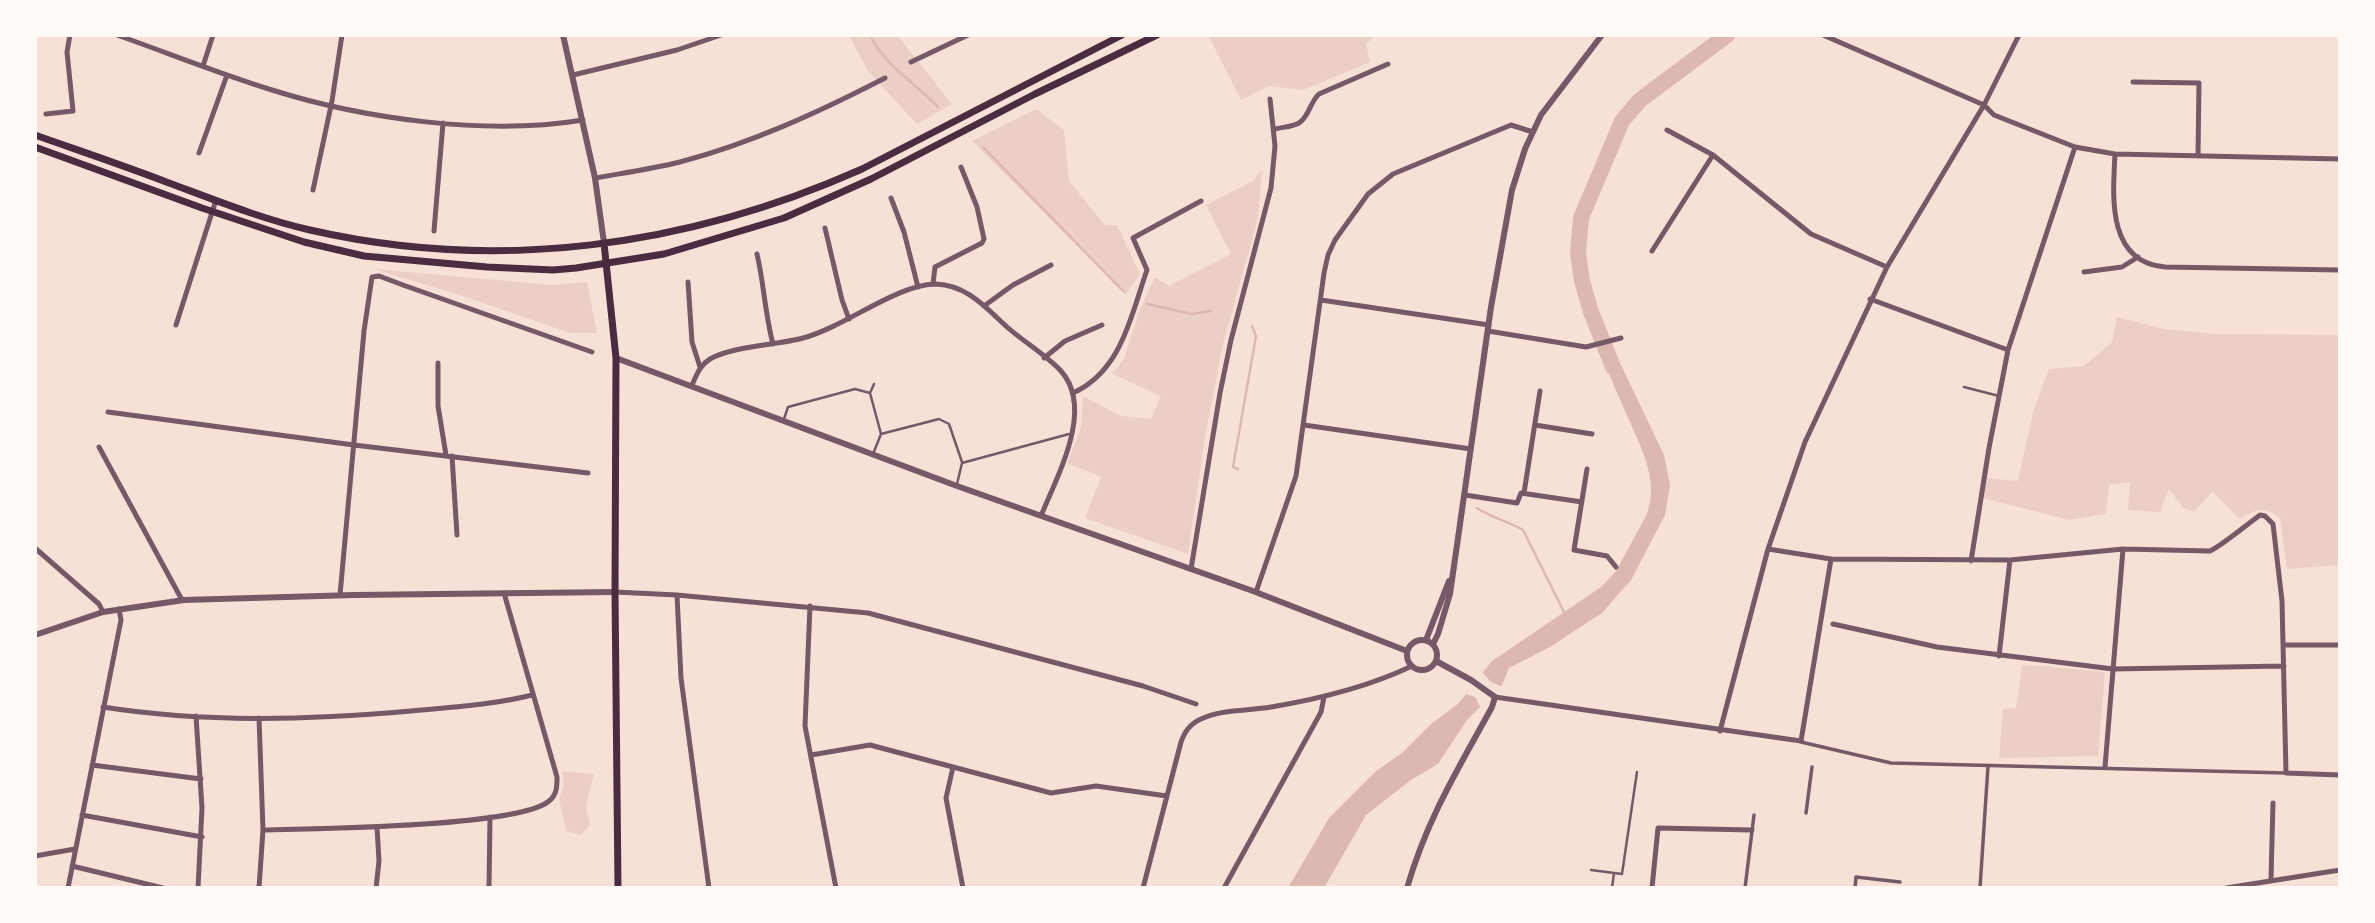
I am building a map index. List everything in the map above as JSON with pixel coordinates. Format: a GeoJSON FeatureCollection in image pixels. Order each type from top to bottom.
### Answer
{"type":"FeatureCollection","features":[{"type":"Feature","properties":{"kind":"main road"},"geometry":{"type":"LineString","coordinates":[[35,135],[216,200],[309,230],[419,247],[527,250],[604,243],[706,225],[823,186],[862,169],[1122,35]]}},
{"type":"Feature","properties":{"kind":"main road"},"geometry":{"type":"LineString","coordinates":[[35,147],[212,212],[304,242],[365,256],[529,270],[564,269],[607,264],[688,248],[784,218],[871,179],[1035,94],[1157,35]]}},
{"type":"Feature","properties":{"kind":"main road"},"geometry":{"type":"LineString","coordinates":[[604,243],[617,358],[615,592],[618,888]]}},
{"type":"Feature","properties":{"kind":"street"},"geometry":{"type":"LineString","coordinates":[[46,114],[73,111],[67,52],[70,35]]}},
{"type":"Feature","properties":{"kind":"street"},"geometry":{"type":"LineString","coordinates":[[117,35],[227,75],[331,105],[443,123],[510,126],[583,120]]}},
{"type":"Feature","properties":{"kind":"street"},"geometry":{"type":"LineString","coordinates":[[203,66],[213,35]]}},
{"type":"Feature","properties":{"kind":"street"},"geometry":{"type":"LineString","coordinates":[[313,190],[342,35]]}},
{"type":"Feature","properties":{"kind":"street"},"geometry":{"type":"LineString","coordinates":[[563,35],[583,120],[604,243]]}},
{"type":"Feature","properties":{"kind":"street"},"geometry":{"type":"LineString","coordinates":[[573,75],[662,54],[721,35]]}},
{"type":"Feature","properties":{"kind":"street"},"geometry":{"type":"LineString","coordinates":[[911,62],[968,35]]}},
{"type":"Feature","properties":{"kind":"street"},"geometry":{"type":"LineString","coordinates":[[1429,642],[1452,572],[1510,196],[1532,132],[1564,82],[1602,35]]}},
{"type":"Feature","properties":{"kind":"street"},"geometry":{"type":"LineString","coordinates":[[1824,35],[1984,106],[1994,115],[2076,147],[2115,154],[2340,159]]}},
{"type":"Feature","properties":{"kind":"street"},"geometry":{"type":"LineString","coordinates":[[1720,731],[1768,549],[1805,442],[1870,299],[1984,106],[2020,35]]}},
{"type":"Feature","properties":{"kind":"street"},"geometry":{"type":"LineString","coordinates":[[1275,129],[1297,124],[1305,118],[1312,100],[1319,94],[1388,64]]}},
{"type":"Feature","properties":{"kind":"street"},"geometry":{"type":"LineString","coordinates":[[199,153],[227,75]]}},
{"type":"Feature","properties":{"kind":"street"},"geometry":{"type":"LineString","coordinates":[[594,178],[680,162],[733,145],[799,119],[885,78]]}},
{"type":"Feature","properties":{"kind":"street"},"geometry":{"type":"LineString","coordinates":[[2133,82],[2199,83],[2198,156]]}},
{"type":"Feature","properties":{"kind":"street"},"geometry":{"type":"LineString","coordinates":[[1191,569],[1228,353],[1271,188],[1275,129],[1270,99]]}},
{"type":"Feature","properties":{"kind":"street"},"geometry":{"type":"LineString","coordinates":[[434,231],[443,123]]}},
{"type":"Feature","properties":{"kind":"street"},"geometry":{"type":"LineString","coordinates":[[1256,592],[1292,491],[1328,255],[1335,240],[1368,194],[1393,174],[1511,125],[1532,132]]}},
{"type":"Feature","properties":{"kind":"street"},"geometry":{"type":"LineString","coordinates":[[1667,130],[1713,155],[1811,233],[1887,267]]}},
{"type":"Feature","properties":{"kind":"street"},"geometry":{"type":"LineString","coordinates":[[1971,561],[2008,350],[2076,147]]}},
{"type":"Feature","properties":{"kind":"street"},"geometry":{"type":"LineString","coordinates":[[2115,154],[2115,219],[2124,243],[2138,257],[2151,264],[2165,267],[2340,270]]}},
{"type":"Feature","properties":{"kind":"street"},"geometry":{"type":"LineString","coordinates":[[1652,251],[1713,155]]}},
{"type":"Feature","properties":{"kind":"street"},"geometry":{"type":"LineString","coordinates":[[933,284],[935,267],[982,243],[984,239],[977,207],[961,167]]}},
{"type":"Feature","properties":{"kind":"street"},"geometry":{"type":"LineString","coordinates":[[891,198],[904,232],[918,287]]}},
{"type":"Feature","properties":{"kind":"street"},"geometry":{"type":"LineString","coordinates":[[176,326],[216,200]]}},
{"type":"Feature","properties":{"kind":"street"},"geometry":{"type":"LineString","coordinates":[[1073,393],[1095,380],[1108,367],[1130,320],[1147,270],[1133,238],[1201,201]]}},
{"type":"Feature","properties":{"kind":"street"},"geometry":{"type":"LineString","coordinates":[[825,228],[849,319]]}},
{"type":"Feature","properties":{"kind":"street"},"geometry":{"type":"LineString","coordinates":[[757,254],[772,344]]}},
{"type":"Feature","properties":{"kind":"street"},"geometry":{"type":"LineString","coordinates":[[2084,272],[2122,267],[2138,257]]}},
{"type":"Feature","properties":{"kind":"street"},"geometry":{"type":"LineString","coordinates":[[984,306],[1013,285],[1051,265]]}},
{"type":"Feature","properties":{"kind":"street"},"geometry":{"type":"LineString","coordinates":[[340,595],[365,320],[372,277],[379,276],[592,352]]}},
{"type":"Feature","properties":{"kind":"street"},"geometry":{"type":"LineString","coordinates":[[688,282],[692,342],[700,367]]}},
{"type":"Feature","properties":{"kind":"street"},"geometry":{"type":"LineString","coordinates":[[692,385],[700,367],[719,355],[804,338],[918,287],[933,284],[969,293],[1059,368],[1073,393],[1076,409],[1073,433],[1041,516]]}},
{"type":"Feature","properties":{"kind":"street"},"geometry":{"type":"LineString","coordinates":[[1870,299],[2008,350]]}},
{"type":"Feature","properties":{"kind":"street"},"geometry":{"type":"LineString","coordinates":[[1321,300],[1592,347],[1621,338]]}},
{"type":"Feature","properties":{"kind":"street"},"geometry":{"type":"LineString","coordinates":[[1044,358],[1065,341],[1101,325]]}},
{"type":"Feature","properties":{"kind":"street"},"geometry":{"type":"LineString","coordinates":[[617,358],[957,486],[1256,592],[1407,651]]}},
{"type":"Feature","properties":{"kind":"street"},"geometry":{"type":"LineString","coordinates":[[438,363],[438,406],[449,456],[457,535]]}},
{"type":"Feature","properties":{"kind":"street"},"geometry":{"type":"LineString","coordinates":[[1524,493],[1540,391]]}},
{"type":"Feature","properties":{"kind":"street"},"geometry":{"type":"LineString","coordinates":[[108,412],[354,445],[588,472]]}},
{"type":"Feature","properties":{"kind":"street"},"geometry":{"type":"LineString","coordinates":[[1304,425],[1471,449]]}},
{"type":"Feature","properties":{"kind":"street"},"geometry":{"type":"LineString","coordinates":[[1535,425],[1592,434]]}},
{"type":"Feature","properties":{"kind":"street"},"geometry":{"type":"LineString","coordinates":[[99,447],[182,600]]}},
{"type":"Feature","properties":{"kind":"street"},"geometry":{"type":"LineString","coordinates":[[1587,469],[1574,550],[1607,556],[1616,567]]}},
{"type":"Feature","properties":{"kind":"street"},"geometry":{"type":"LineString","coordinates":[[1465,495],[1517,503],[1521,493],[1524,493],[1582,502]]}},
{"type":"Feature","properties":{"kind":"street"},"geometry":{"type":"LineString","coordinates":[[1768,549],[1831,559],[1971,561],[2123,550],[2210,551],[2260,516],[2265,516],[2273,524],[2282,601],[2287,773]]}},
{"type":"Feature","properties":{"kind":"street"},"geometry":{"type":"LineString","coordinates":[[35,548],[99,604],[103,612]]}},
{"type":"Feature","properties":{"kind":"street"},"geometry":{"type":"LineString","coordinates":[[2105,767],[2123,550]]}},
{"type":"Feature","properties":{"kind":"street"},"geometry":{"type":"LineString","coordinates":[[1801,741],[1831,559]]}},
{"type":"Feature","properties":{"kind":"street"},"geometry":{"type":"LineString","coordinates":[[1999,656],[2010,560]]}},
{"type":"Feature","properties":{"kind":"street"},"geometry":{"type":"LineString","coordinates":[[35,635],[103,612],[182,600],[504,593],[615,592],[677,595],[868,613],[1143,686],[1196,704]]}},
{"type":"Feature","properties":{"kind":"street"},"geometry":{"type":"LineString","coordinates":[[263,830],[377,827],[490,817],[541,806],[548,802],[555,793],[557,777],[504,593]]}},
{"type":"Feature","properties":{"kind":"street"},"geometry":{"type":"LineString","coordinates":[[677,595],[681,678],[709,888]]}},
{"type":"Feature","properties":{"kind":"street"},"geometry":{"type":"LineString","coordinates":[[810,606],[805,726],[836,888]]}},
{"type":"Feature","properties":{"kind":"street"},"geometry":{"type":"LineString","coordinates":[[68,888],[121,620],[119,609]]}},
{"type":"Feature","properties":{"kind":"street"},"geometry":{"type":"LineString","coordinates":[[1820,622],[1937,647],[2113,669],[2284,667]]}},
{"type":"Feature","properties":{"kind":"street"},"geometry":{"type":"LineString","coordinates":[[1143,888],[1184,732],[1213,714],[1269,708],[1324,697],[1394,675],[1412,666],[1425,669],[1436,661],[1437,652],[1429,642],[1416,640],[1407,651],[1407,659],[1412,666]]}},
{"type":"Feature","properties":{"kind":"street"},"geometry":{"type":"LineString","coordinates":[[2285,645],[2340,645]]}},
{"type":"Feature","properties":{"kind":"street"},"geometry":{"type":"LineString","coordinates":[[1436,661],[1473,681],[1495,697],[1801,741],[1891,763],[2340,775]]}},
{"type":"Feature","properties":{"kind":"street"},"geometry":{"type":"LineString","coordinates":[[103,707],[196,716],[259,718],[376,714],[470,705],[532,695]]}},
{"type":"Feature","properties":{"kind":"street"},"geometry":{"type":"LineString","coordinates":[[1224,888],[1321,712],[1324,697]]}},
{"type":"Feature","properties":{"kind":"street"},"geometry":{"type":"LineString","coordinates":[[1407,888],[1429,824],[1445,789],[1492,707],[1495,697]]}},
{"type":"Feature","properties":{"kind":"street"},"geometry":{"type":"LineString","coordinates":[[196,716],[202,837],[198,888]]}},
{"type":"Feature","properties":{"kind":"street"},"geometry":{"type":"LineString","coordinates":[[259,718],[263,830],[259,888]]}},
{"type":"Feature","properties":{"kind":"street"},"geometry":{"type":"LineString","coordinates":[[811,755],[870,745],[1051,793],[1096,786],[1167,796]]}},
{"type":"Feature","properties":{"kind":"street"},"geometry":{"type":"LineString","coordinates":[[1814,746],[1814,753]]}},
{"type":"Feature","properties":{"kind":"street"},"geometry":{"type":"LineString","coordinates":[[92,765],[201,779]]}},
{"type":"Feature","properties":{"kind":"street"},"geometry":{"type":"LineString","coordinates":[[1980,888],[1988,766]]}},
{"type":"Feature","properties":{"kind":"street"},"geometry":{"type":"LineString","coordinates":[[953,767],[946,798],[963,888]]}},
{"type":"Feature","properties":{"kind":"street"},"geometry":{"type":"LineString","coordinates":[[1806,813],[1812,767]]}},
{"type":"Feature","properties":{"kind":"street"},"geometry":{"type":"LineString","coordinates":[[2271,879],[2273,803]]}},
{"type":"Feature","properties":{"kind":"street"},"geometry":{"type":"LineString","coordinates":[[1745,888],[1754,814]]}},
{"type":"Feature","properties":{"kind":"street"},"geometry":{"type":"LineString","coordinates":[[82,815],[202,837]]}},
{"type":"Feature","properties":{"kind":"street"},"geometry":{"type":"LineString","coordinates":[[489,888],[490,817]]}},
{"type":"Feature","properties":{"kind":"street"},"geometry":{"type":"LineString","coordinates":[[376,888],[379,861],[377,827]]}},
{"type":"Feature","properties":{"kind":"street"},"geometry":{"type":"LineString","coordinates":[[1652,888],[1658,828],[1752,831]]}},
{"type":"Feature","properties":{"kind":"street"},"geometry":{"type":"LineString","coordinates":[[35,856],[75,849]]}},
{"type":"Feature","properties":{"kind":"street"},"geometry":{"type":"LineString","coordinates":[[72,866],[163,888]]}},
{"type":"Feature","properties":{"kind":"street"},"geometry":{"type":"LineString","coordinates":[[2226,888],[2340,870]]}},
{"type":"Feature","properties":{"kind":"street"},"geometry":{"type":"LineString","coordinates":[[1855,888],[1856,877],[1900,882]]}},
{"type":"Feature","properties":{"kind":"lane"},"geometry":{"type":"LineString","coordinates":[[873,454],[881,434],[870,393],[874,384]]}},
{"type":"Feature","properties":{"kind":"lane"},"geometry":{"type":"LineString","coordinates":[[1964,387],[1999,396]]}},
{"type":"Feature","properties":{"kind":"lane"},"geometry":{"type":"LineString","coordinates":[[783,421],[788,407],[855,389],[870,393]]}},
{"type":"Feature","properties":{"kind":"lane"},"geometry":{"type":"LineString","coordinates":[[881,434],[939,419],[945,421],[949,424],[962,463],[957,486]]}},
{"type":"Feature","properties":{"kind":"lane"},"geometry":{"type":"LineString","coordinates":[[962,463],[1073,433]]}},
{"type":"Feature","properties":{"kind":"lane"},"geometry":{"type":"LineString","coordinates":[[1591,870],[1622,874],[1637,772]]}},
{"type":"Feature","properties":{"kind":"lane"},"geometry":{"type":"LineString","coordinates":[[1612,888],[1614,873]]}},
{"type":"Feature","properties":{"kind":"shaded area"},"geometry":{"type":"Polygon","coordinates":[[[849,35],[897,35],[952,104],[917,124],[868,71],[849,35]]]}},
{"type":"Feature","properties":{"kind":"shaded area"},"geometry":{"type":"Polygon","coordinates":[[[1208,35],[1374,37],[1366,44],[1370,62],[1303,90],[1269,86],[1241,100],[1208,35]]]}},
{"type":"Feature","properties":{"kind":"shaded area"},"geometry":{"type":"Polygon","coordinates":[[[1036,109],[1064,130],[1069,181],[1105,225],[1117,225],[1140,274],[1126,295],[972,141],[1036,109]]]}},
{"type":"Feature","properties":{"kind":"shaded area"},"geometry":{"type":"Polygon","coordinates":[[[1262,170],[1258,218],[1223,344],[1205,437],[1188,554],[1085,518],[1101,477],[1067,463],[1081,428],[1083,396],[1121,416],[1151,419],[1161,396],[1112,374],[1124,359],[1140,309],[1155,277],[1169,286],[1231,254],[1206,205],[1253,181],[1262,170]]]}},
{"type":"Feature","properties":{"kind":"shaded area"},"geometry":{"type":"Polygon","coordinates":[[[374,269],[552,285],[587,282],[597,333],[570,333],[374,269]]]}},
{"type":"Feature","properties":{"kind":"shaded area"},"geometry":{"type":"Polygon","coordinates":[[[2117,317],[2164,329],[2215,334],[2340,335],[2340,565],[2287,569],[2280,518],[2269,511],[2260,510],[2239,519],[2213,491],[2194,512],[2183,508],[2169,489],[2160,512],[2128,510],[2130,482],[2109,485],[2106,514],[2069,520],[1983,498],[1987,478],[2018,481],[2033,412],[2049,369],[2084,366],[2112,342],[2117,317]]]}},
{"type":"Feature","properties":{"kind":"shaded area"},"geometry":{"type":"Polygon","coordinates":[[[1612,346],[1664,455],[1670,485],[1665,515],[1631,580],[1602,613],[1550,647],[1509,668],[1502,685],[1467,720],[1438,764],[1411,780],[1366,815],[1324,888],[1288,888],[1329,818],[1375,772],[1403,752],[1431,724],[1459,703],[1492,661],[1601,587],[1616,571],[1646,516],[1651,489],[1642,449],[1599,350],[1612,346]]]}},
{"type":"Feature","properties":{"kind":"shaded area"},"geometry":{"type":"Polygon","coordinates":[[[2022,666],[2105,672],[2098,756],[1999,758],[2003,709],[2016,708],[2022,666]]]}},
{"type":"Feature","properties":{"kind":"shaded area"},"geometry":{"type":"Polygon","coordinates":[[[562,771],[594,774],[586,807],[590,825],[581,835],[566,831],[559,798],[564,786],[562,771]]]}},
{"type":"Feature","properties":{"kind":"pier"},"geometry":{"type":"Polygon","coordinates":[[[1481,671],[1491,682],[1502,687],[1482,710],[1475,697],[1466,694],[1481,671]]]}},
{"type":"Feature","properties":{"kind":"waterway"},"geometry":{"type":"LineString","coordinates":[[870,35],[883,56],[938,107]]}},
{"type":"Feature","properties":{"kind":"waterway"},"geometry":{"type":"LineString","coordinates":[[1613,367],[1582,281],[1578,253],[1581,218],[1622,121],[1640,100],[1727,35]]}},
{"type":"Feature","properties":{"kind":"waterway"},"geometry":{"type":"LineString","coordinates":[[983,147],[1124,292]]}},
{"type":"Feature","properties":{"kind":"waterway"},"geometry":{"type":"LineString","coordinates":[[1147,304],[1192,314],[1211,311]]}},
{"type":"Feature","properties":{"kind":"waterway"},"geometry":{"type":"LineString","coordinates":[[1238,469],[1233,467],[1256,336],[1252,326]]}},
{"type":"Feature","properties":{"kind":"waterway"},"geometry":{"type":"LineString","coordinates":[[1477,508],[1523,530],[1566,616]]}}]}
